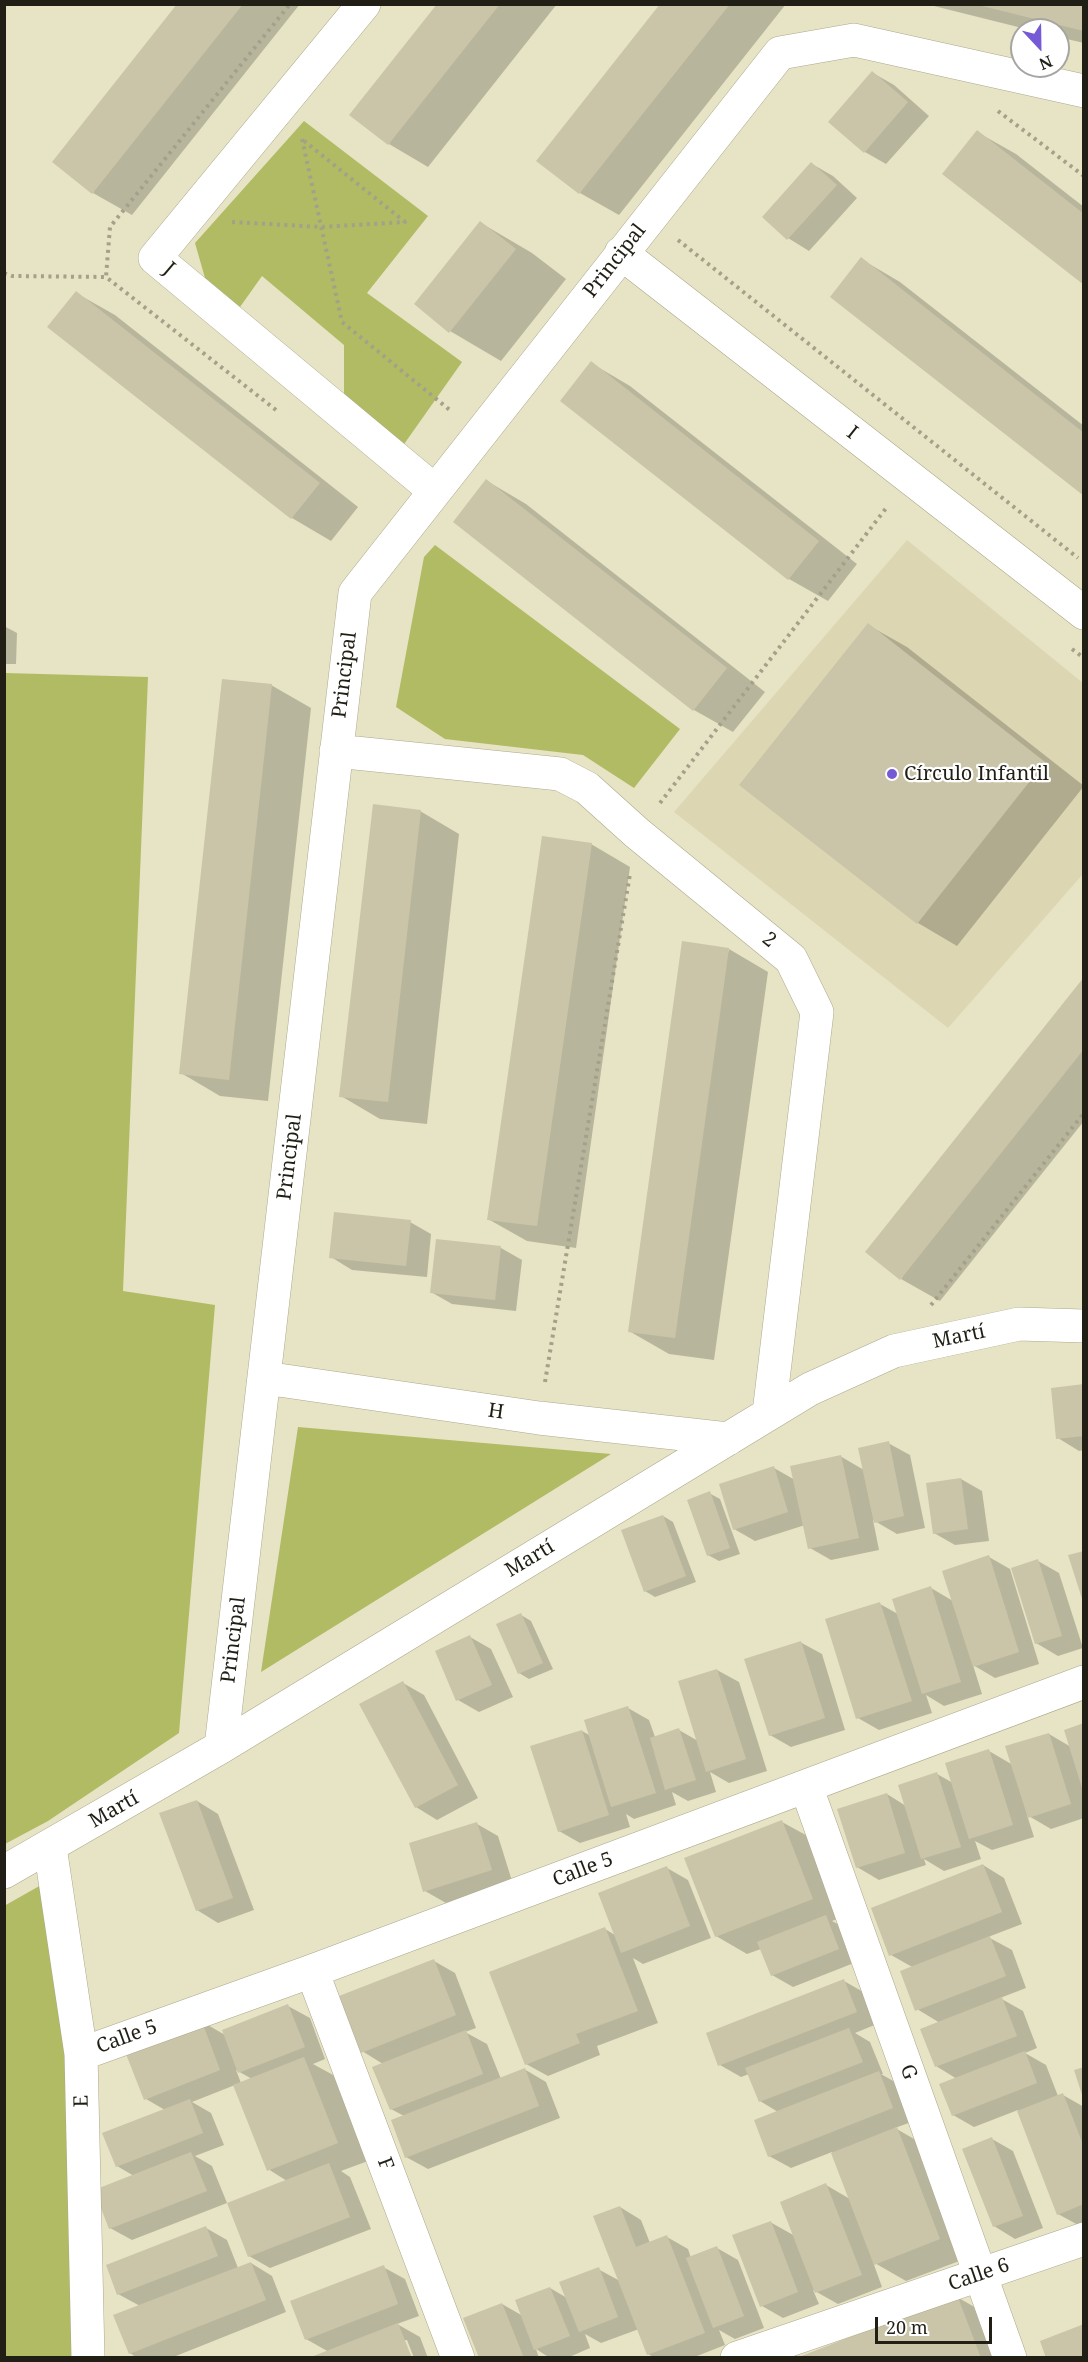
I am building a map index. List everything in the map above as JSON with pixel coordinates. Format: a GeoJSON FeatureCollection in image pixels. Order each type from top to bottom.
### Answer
{"type":"FeatureCollection","features":[{"type":"Feature","properties":{"kind":"street","name":"J"},"geometry":{"type":"LineString","coordinates":[[364,4],[155,258],[435,490]]}},
{"type":"Feature","properties":{"kind":"street","name":"Principal"},"geometry":{"type":"LineString","coordinates":[[221,1747],[355,593],[780,53],[854,40],[1083,91]]}},
{"type":"Feature","properties":{"kind":"street","name":"I"},"geometry":{"type":"LineString","coordinates":[[621,253],[1083,613]]}},
{"type":"Feature","properties":{"kind":"street","name":"2"},"geometry":{"type":"LineString","coordinates":[[336,751],[560,774],[587,788],[637,833],[791,959],[817,1012],[769,1413]]}},
{"type":"Feature","properties":{"kind":"street","name":"Martí"},"geometry":{"type":"LineString","coordinates":[[4,1872],[221,1747],[810,1389],[894,1351],[1019,1324],[1083,1326]]}},
{"type":"Feature","properties":{"kind":"street","name":"H"},"geometry":{"type":"LineString","coordinates":[[265,1377],[539,1418],[728,1439]]}},
{"type":"Feature","properties":{"kind":"street","name":"Calle 5"},"geometry":{"type":"LineString","coordinates":[[81,2054],[312,1971],[1083,1682]]}},
{"type":"Feature","properties":{"kind":"street","name":"G"},"geometry":{"type":"LineString","coordinates":[[806,1786],[1010,2358]]}},
{"type":"Feature","properties":{"kind":"street","name":"E"},"geometry":{"type":"LineString","coordinates":[[50,1847],[81,2054],[88,2358]]}},
{"type":"Feature","properties":{"kind":"street","name":"F"},"geometry":{"type":"LineString","coordinates":[[312,1971],[458,2358]]}},
{"type":"Feature","properties":{"kind":"street","name":"Calle 6"},"geometry":{"type":"LineString","coordinates":[[738,2358],[1083,2239]]}},
{"type":"Feature","properties":{"kind":"path"},"geometry":{"type":"LineString","coordinates":[[992,105],[1083,176]]}},
{"type":"Feature","properties":{"kind":"path"},"geometry":{"type":"LineString","coordinates":[[301,130],[342,322],[480,434]]}},
{"type":"Feature","properties":{"kind":"path"},"geometry":{"type":"LineString","coordinates":[[221,221],[321,227],[405,222],[302,140]]}},
{"type":"Feature","properties":{"kind":"path"},"geometry":{"type":"LineString","coordinates":[[649,217],[1083,562]]}},
{"type":"Feature","properties":{"kind":"path"},"geometry":{"type":"LineString","coordinates":[[4,273],[12,276],[106,277]]}},
{"type":"Feature","properties":{"kind":"path"},"geometry":{"type":"LineString","coordinates":[[539,1418],[637,833],[888,506]]}},
{"type":"Feature","properties":{"kind":"path"},"geometry":{"type":"LineString","coordinates":[[931,1305],[1083,1113]]}},
{"type":"Feature","properties":{"kind":"shaded area"},"geometry":{"type":"Polygon","coordinates":[[[907,540],[1083,683],[1083,874],[948,1028],[674,812],[907,540]]]}},
{"type":"Feature","properties":{"kind":"green space"},"geometry":{"type":"Polygon","coordinates":[[[304,121],[428,216],[367,293],[462,362],[402,447],[344,399],[344,345],[262,276],[240,307],[205,278],[195,243],[304,121]]]}},
{"type":"Feature","properties":{"kind":"green space"},"geometry":{"type":"Polygon","coordinates":[[[435,545],[680,729],[634,788],[583,755],[445,739],[396,707],[424,557],[435,545]]]}},
{"type":"Feature","properties":{"kind":"green space"},"geometry":{"type":"Polygon","coordinates":[[[5,673],[148,677],[123,1291],[215,1305],[179,1733],[48,1821],[5,1844],[5,673]]]}},
{"type":"Feature","properties":{"kind":"green space"},"geometry":{"type":"Polygon","coordinates":[[[298,1427],[611,1454],[261,1672],[298,1427]]]}},
{"type":"Feature","properties":{"kind":"green space"},"geometry":{"type":"Polygon","coordinates":[[[50,1880],[79,2028],[87,2357],[5,2357],[4,1906],[50,1880]]]}},
{"type":"Feature","properties":{"kind":"building"},"geometry":{"type":"Polygon","coordinates":[[[177,4],[243,4],[92,194],[52,162],[177,4]]]}},
{"type":"Feature","properties":{"kind":"building"},"geometry":{"type":"Polygon","coordinates":[[[437,4],[500,4],[388,145],[349,115],[437,4]]]}},
{"type":"Feature","properties":{"kind":"building"},"geometry":{"type":"Polygon","coordinates":[[[660,4],[730,4],[579,194],[536,161],[660,4]]]}},
{"type":"Feature","properties":{"kind":"building"},"geometry":{"type":"Polygon","coordinates":[[[1084,4],[1084,31],[1070,28],[1070,18],[1031,18],[978,5],[1084,4]]]}},
{"type":"Feature","properties":{"kind":"building"},"geometry":{"type":"Polygon","coordinates":[[[872,71],[908,102],[864,153],[828,122],[872,71]]]}},
{"type":"Feature","properties":{"kind":"building"},"geometry":{"type":"Polygon","coordinates":[[[977,130],[1084,214],[1084,285],[942,174],[977,130]]]}},
{"type":"Feature","properties":{"kind":"building"},"geometry":{"type":"Polygon","coordinates":[[[811,162],[837,185],[787,240],[762,217],[811,162]]]}},
{"type":"Feature","properties":{"kind":"building"},"geometry":{"type":"Polygon","coordinates":[[[480,221],[516,249],[449,333],[414,304],[480,221]]]}},
{"type":"Feature","properties":{"kind":"building"},"geometry":{"type":"Polygon","coordinates":[[[861,257],[1084,433],[1084,496],[830,297],[861,257]]]}},
{"type":"Feature","properties":{"kind":"building"},"geometry":{"type":"Polygon","coordinates":[[[76,291],[320,483],[291,519],[47,327],[76,291]]]}},
{"type":"Feature","properties":{"kind":"building"},"geometry":{"type":"Polygon","coordinates":[[[591,361],[819,541],[788,580],[560,401],[591,361]]]}},
{"type":"Feature","properties":{"kind":"building"},"geometry":{"type":"Polygon","coordinates":[[[486,479],[727,668],[693,711],[453,522],[486,479]]]}},
{"type":"Feature","properties":{"kind":"building","name":"Círculo Infantil"},"geometry":{"type":"Polygon","coordinates":[[[868,623],[1045,762],[917,924],[739,785],[868,623]]]}},
{"type":"Feature","properties":{"kind":"building"},"geometry":{"type":"Polygon","coordinates":[[[222,679],[272,684],[229,1080],[179,1074],[222,679]]]}},
{"type":"Feature","properties":{"kind":"building"},"geometry":{"type":"Polygon","coordinates":[[[373,804],[421,810],[388,1102],[339,1097],[373,804]]]}},
{"type":"Feature","properties":{"kind":"building"},"geometry":{"type":"Polygon","coordinates":[[[542,836],[592,843],[537,1226],[487,1220],[542,836]]]}},
{"type":"Feature","properties":{"kind":"building"},"geometry":{"type":"Polygon","coordinates":[[[682,941],[729,948],[675,1338],[628,1332],[682,941]]]}},
{"type":"Feature","properties":{"kind":"building"},"geometry":{"type":"Polygon","coordinates":[[[1084,977],[1084,1049],[900,1280],[865,1252],[1084,977]]]}},
{"type":"Feature","properties":{"kind":"building"},"geometry":{"type":"Polygon","coordinates":[[[334,1212],[411,1220],[406,1266],[329,1258],[334,1212]]]}},
{"type":"Feature","properties":{"kind":"building"},"geometry":{"type":"Polygon","coordinates":[[[436,1239],[501,1246],[495,1300],[430,1293],[436,1239]]]}},
{"type":"Feature","properties":{"kind":"building"},"geometry":{"type":"Polygon","coordinates":[[[1084,1384],[1084,1436],[1056,1439],[1051,1388],[1084,1384]]]}},
{"type":"Feature","properties":{"kind":"building"},"geometry":{"type":"Polygon","coordinates":[[[889,1441],[904,1516],[874,1523],[858,1448],[889,1441]]]}},
{"type":"Feature","properties":{"kind":"building"},"geometry":{"type":"Polygon","coordinates":[[[841,1455],[859,1538],[808,1549],[790,1466],[841,1455]]]}},
{"type":"Feature","properties":{"kind":"building"},"geometry":{"type":"Polygon","coordinates":[[[774,1466],[788,1512],[733,1530],[719,1484],[774,1466]]]}},
{"type":"Feature","properties":{"kind":"building"},"geometry":{"type":"Polygon","coordinates":[[[961,1478],[968,1529],[933,1534],[926,1483],[961,1478]]]}},
{"type":"Feature","properties":{"kind":"building"},"geometry":{"type":"Polygon","coordinates":[[[710,1491],[730,1548],[707,1556],[687,1500],[710,1491]]]}},
{"type":"Feature","properties":{"kind":"building"},"geometry":{"type":"Polygon","coordinates":[[[663,1515],[686,1576],[644,1592],[621,1530],[663,1515]]]}},
{"type":"Feature","properties":{"kind":"building"},"geometry":{"type":"Polygon","coordinates":[[[1084,1551],[1084,1602],[1083,1602],[1068,1555],[1084,1551]]]}},
{"type":"Feature","properties":{"kind":"building"},"geometry":{"type":"Polygon","coordinates":[[[989,1555],[1019,1652],[973,1667],[942,1571],[989,1555]]]}},
{"type":"Feature","properties":{"kind":"building"},"geometry":{"type":"Polygon","coordinates":[[[1038,1559],[1062,1636],[1035,1644],[1011,1568],[1038,1559]]]}},
{"type":"Feature","properties":{"kind":"building"},"geometry":{"type":"Polygon","coordinates":[[[931,1586],[961,1682],[922,1694],[892,1599],[931,1586]]]}},
{"type":"Feature","properties":{"kind":"building"},"geometry":{"type":"Polygon","coordinates":[[[880,1602],[912,1701],[856,1719],[825,1619],[880,1602]]]}},
{"type":"Feature","properties":{"kind":"building"},"geometry":{"type":"Polygon","coordinates":[[[521,1613],[543,1663],[518,1674],[496,1624],[521,1613]]]}},
{"type":"Feature","properties":{"kind":"building"},"geometry":{"type":"Polygon","coordinates":[[[470,1635],[492,1685],[456,1701],[435,1651],[470,1635]]]}},
{"type":"Feature","properties":{"kind":"building"},"geometry":{"type":"Polygon","coordinates":[[[801,1641],[825,1718],[769,1736],[744,1659],[801,1641]]]}},
{"type":"Feature","properties":{"kind":"building"},"geometry":{"type":"Polygon","coordinates":[[[717,1669],[746,1759],[706,1772],[678,1681],[717,1669]]]}},
{"type":"Feature","properties":{"kind":"building"},"geometry":{"type":"Polygon","coordinates":[[[403,1681],[458,1785],[415,1808],[359,1704],[403,1681]]]}},
{"type":"Feature","properties":{"kind":"building"},"geometry":{"type":"Polygon","coordinates":[[[628,1706],[656,1793],[611,1807],[584,1720],[628,1706]]]}},
{"type":"Feature","properties":{"kind":"building"},"geometry":{"type":"Polygon","coordinates":[[[1084,1723],[1084,1790],[1083,1791],[1064,1730],[1084,1723]]]}},
{"type":"Feature","properties":{"kind":"building"},"geometry":{"type":"Polygon","coordinates":[[[679,1728],[696,1780],[665,1790],[650,1738],[679,1728]]]}},
{"type":"Feature","properties":{"kind":"building"},"geometry":{"type":"Polygon","coordinates":[[[582,1730],[609,1815],[558,1832],[530,1746],[582,1730]]]}},
{"type":"Feature","properties":{"kind":"building"},"geometry":{"type":"Polygon","coordinates":[[[1049,1733],[1071,1804],[1028,1818],[1005,1746],[1049,1733]]]}},
{"type":"Feature","properties":{"kind":"building"},"geometry":{"type":"Polygon","coordinates":[[[989,1749],[1013,1825],[969,1839],[945,1763],[989,1749]]]}},
{"type":"Feature","properties":{"kind":"building"},"geometry":{"type":"Polygon","coordinates":[[[937,1772],[961,1847],[921,1859],[898,1785],[937,1772]]]}},
{"type":"Feature","properties":{"kind":"building"},"geometry":{"type":"Polygon","coordinates":[[[887,1793],[905,1853],[856,1868],[837,1809],[887,1793]]]}},
{"type":"Feature","properties":{"kind":"building"},"geometry":{"type":"Polygon","coordinates":[[[197,1800],[233,1898],[196,1911],[159,1813],[197,1800]]]}},
{"type":"Feature","properties":{"kind":"building"},"geometry":{"type":"Polygon","coordinates":[[[782,1820],[813,1899],[715,1937],[684,1858],[782,1820]]]}},
{"type":"Feature","properties":{"kind":"building"},"geometry":{"type":"Polygon","coordinates":[[[477,1822],[492,1870],[423,1892],[409,1843],[477,1822]]]}},
{"type":"Feature","properties":{"kind":"building"},"geometry":{"type":"Polygon","coordinates":[[[983,1864],[1002,1912],[889,1956],[871,1908],[983,1864]]]}},
{"type":"Feature","properties":{"kind":"building"},"geometry":{"type":"Polygon","coordinates":[[[667,1866],[690,1926],[621,1953],[598,1893],[667,1866]]]}},
{"type":"Feature","properties":{"kind":"building"},"geometry":{"type":"Polygon","coordinates":[[[826,1915],[839,1949],[771,1976],[757,1942],[826,1915]]]}},
{"type":"Feature","properties":{"kind":"building"},"geometry":{"type":"Polygon","coordinates":[[[605,1927],[638,2011],[576,2034],[580,2043],[525,2065],[489,1972],[605,1927]]]}},
{"type":"Feature","properties":{"kind":"building"},"geometry":{"type":"Polygon","coordinates":[[[990,1936],[1006,1976],[915,2011],[900,1971],[990,1936]]]}},
{"type":"Feature","properties":{"kind":"building"},"geometry":{"type":"Polygon","coordinates":[[[434,1959],[456,2015],[361,2053],[339,1996],[434,1959]]]}},
{"type":"Feature","properties":{"kind":"building"},"geometry":{"type":"Polygon","coordinates":[[[844,1979],[857,2012],[718,2066],[706,2033],[844,1979]]]}},
{"type":"Feature","properties":{"kind":"building"},"geometry":{"type":"Polygon","coordinates":[[[1002,1997],[1017,2036],[935,2067],[920,2029],[1002,1997]]]}},
{"type":"Feature","properties":{"kind":"building"},"geometry":{"type":"Polygon","coordinates":[[[288,2004],[305,2047],[238,2073],[222,2030],[288,2004]]]}},
{"type":"Feature","properties":{"kind":"building"},"geometry":{"type":"Polygon","coordinates":[[[201,2019],[220,2070],[144,2100],[124,2049],[201,2019]]]}},
{"type":"Feature","properties":{"kind":"building"},"geometry":{"type":"Polygon","coordinates":[[[849,2028],[863,2062],[759,2102],[745,2068],[849,2028]]]}},
{"type":"Feature","properties":{"kind":"building"},"geometry":{"type":"Polygon","coordinates":[[[466,2030],[483,2074],[390,2110],[372,2067],[466,2030]]]}},
{"type":"Feature","properties":{"kind":"building"},"geometry":{"type":"Polygon","coordinates":[[[1025,2051],[1037,2083],[952,2116],[939,2084],[1025,2051]]]}},
{"type":"Feature","properties":{"kind":"building"},"geometry":{"type":"Polygon","coordinates":[[[304,2057],[338,2143],[267,2171],[233,2085],[304,2057]]]}},
{"type":"Feature","properties":{"kind":"building"},"geometry":{"type":"Polygon","coordinates":[[[1084,2067],[1084,2098],[1083,2098],[1074,2070],[1084,2067]]]}},
{"type":"Feature","properties":{"kind":"building"},"geometry":{"type":"Polygon","coordinates":[[[525,2068],[539,2106],[405,2158],[391,2120],[525,2068]]]}},
{"type":"Feature","properties":{"kind":"building"},"geometry":{"type":"Polygon","coordinates":[[[879,2071],[893,2108],[768,2157],[754,2120],[879,2071]]]}},
{"type":"Feature","properties":{"kind":"building"},"geometry":{"type":"Polygon","coordinates":[[[1063,2093],[1084,2147],[1084,2204],[1057,2215],[1017,2111],[1063,2093]]]}},
{"type":"Feature","properties":{"kind":"building"},"geometry":{"type":"Polygon","coordinates":[[[190,2099],[203,2133],[116,2167],[102,2133],[190,2099]]]}},
{"type":"Feature","properties":{"kind":"building"},"geometry":{"type":"Polygon","coordinates":[[[897,2127],[940,2239],[874,2265],[831,2153],[897,2127]]]}},
{"type":"Feature","properties":{"kind":"building"},"geometry":{"type":"Polygon","coordinates":[[[992,2137],[1023,2216],[993,2227],[962,2149],[992,2137]]]}},
{"type":"Feature","properties":{"kind":"building"},"geometry":{"type":"Polygon","coordinates":[[[191,2152],[207,2191],[109,2229],[94,2190],[191,2152]]]}},
{"type":"Feature","properties":{"kind":"building"},"geometry":{"type":"Polygon","coordinates":[[[329,2163],[350,2217],[248,2257],[227,2203],[329,2163]]]}},
{"type":"Feature","properties":{"kind":"building"},"geometry":{"type":"Polygon","coordinates":[[[826,2183],[862,2275],[815,2293],[780,2202],[826,2183]]]}},
{"type":"Feature","properties":{"kind":"building"},"geometry":{"type":"Polygon","coordinates":[[[620,2206],[636,2247],[667,2235],[705,2333],[647,2355],[593,2216],[620,2206]]]}},
{"type":"Feature","properties":{"kind":"building"},"geometry":{"type":"Polygon","coordinates":[[[771,2221],[798,2292],[760,2307],[732,2235],[771,2221]]]}},
{"type":"Feature","properties":{"kind":"building"},"geometry":{"type":"Polygon","coordinates":[[[206,2226],[218,2256],[117,2295],[106,2265],[206,2226]]]}},
{"type":"Feature","properties":{"kind":"building"},"geometry":{"type":"Polygon","coordinates":[[[717,2246],[744,2316],[713,2328],[686,2258],[717,2246]]]}},
{"type":"Feature","properties":{"kind":"building"},"geometry":{"type":"Polygon","coordinates":[[[251,2262],[266,2300],[129,2354],[113,2315],[251,2262]]]}},
{"type":"Feature","properties":{"kind":"building"},"geometry":{"type":"Polygon","coordinates":[[[384,2265],[398,2304],[305,2340],[290,2301],[384,2265]]]}},
{"type":"Feature","properties":{"kind":"building"},"geometry":{"type":"Polygon","coordinates":[[[599,2267],[618,2317],[579,2332],[559,2282],[599,2267]]]}},
{"type":"Feature","properties":{"kind":"building"},"geometry":{"type":"Polygon","coordinates":[[[550,2287],[570,2336],[534,2350],[515,2300],[550,2287]]]}},
{"type":"Feature","properties":{"kind":"building"},"geometry":{"type":"Polygon","coordinates":[[[957,2295],[981,2358],[799,2358],[799,2357],[957,2295]]]}},
{"type":"Feature","properties":{"kind":"building"},"geometry":{"type":"Polygon","coordinates":[[[502,2303],[524,2358],[479,2358],[463,2318],[502,2303]]]}},
{"type":"Feature","properties":{"kind":"building"},"geometry":{"type":"Polygon","coordinates":[[[398,2323],[412,2358],[311,2358],[311,2357],[398,2323]]]}},
{"type":"Feature","properties":{"kind":"building"},"geometry":{"type":"Polygon","coordinates":[[[1084,2324],[1084,2358],[1046,2358],[1040,2341],[1084,2324]]]}},
{"type":"Feature","properties":{"kind":"place","name":"Círculo Infantil"},"geometry":{"type":"Point","coordinates":[892,774]}}]}
